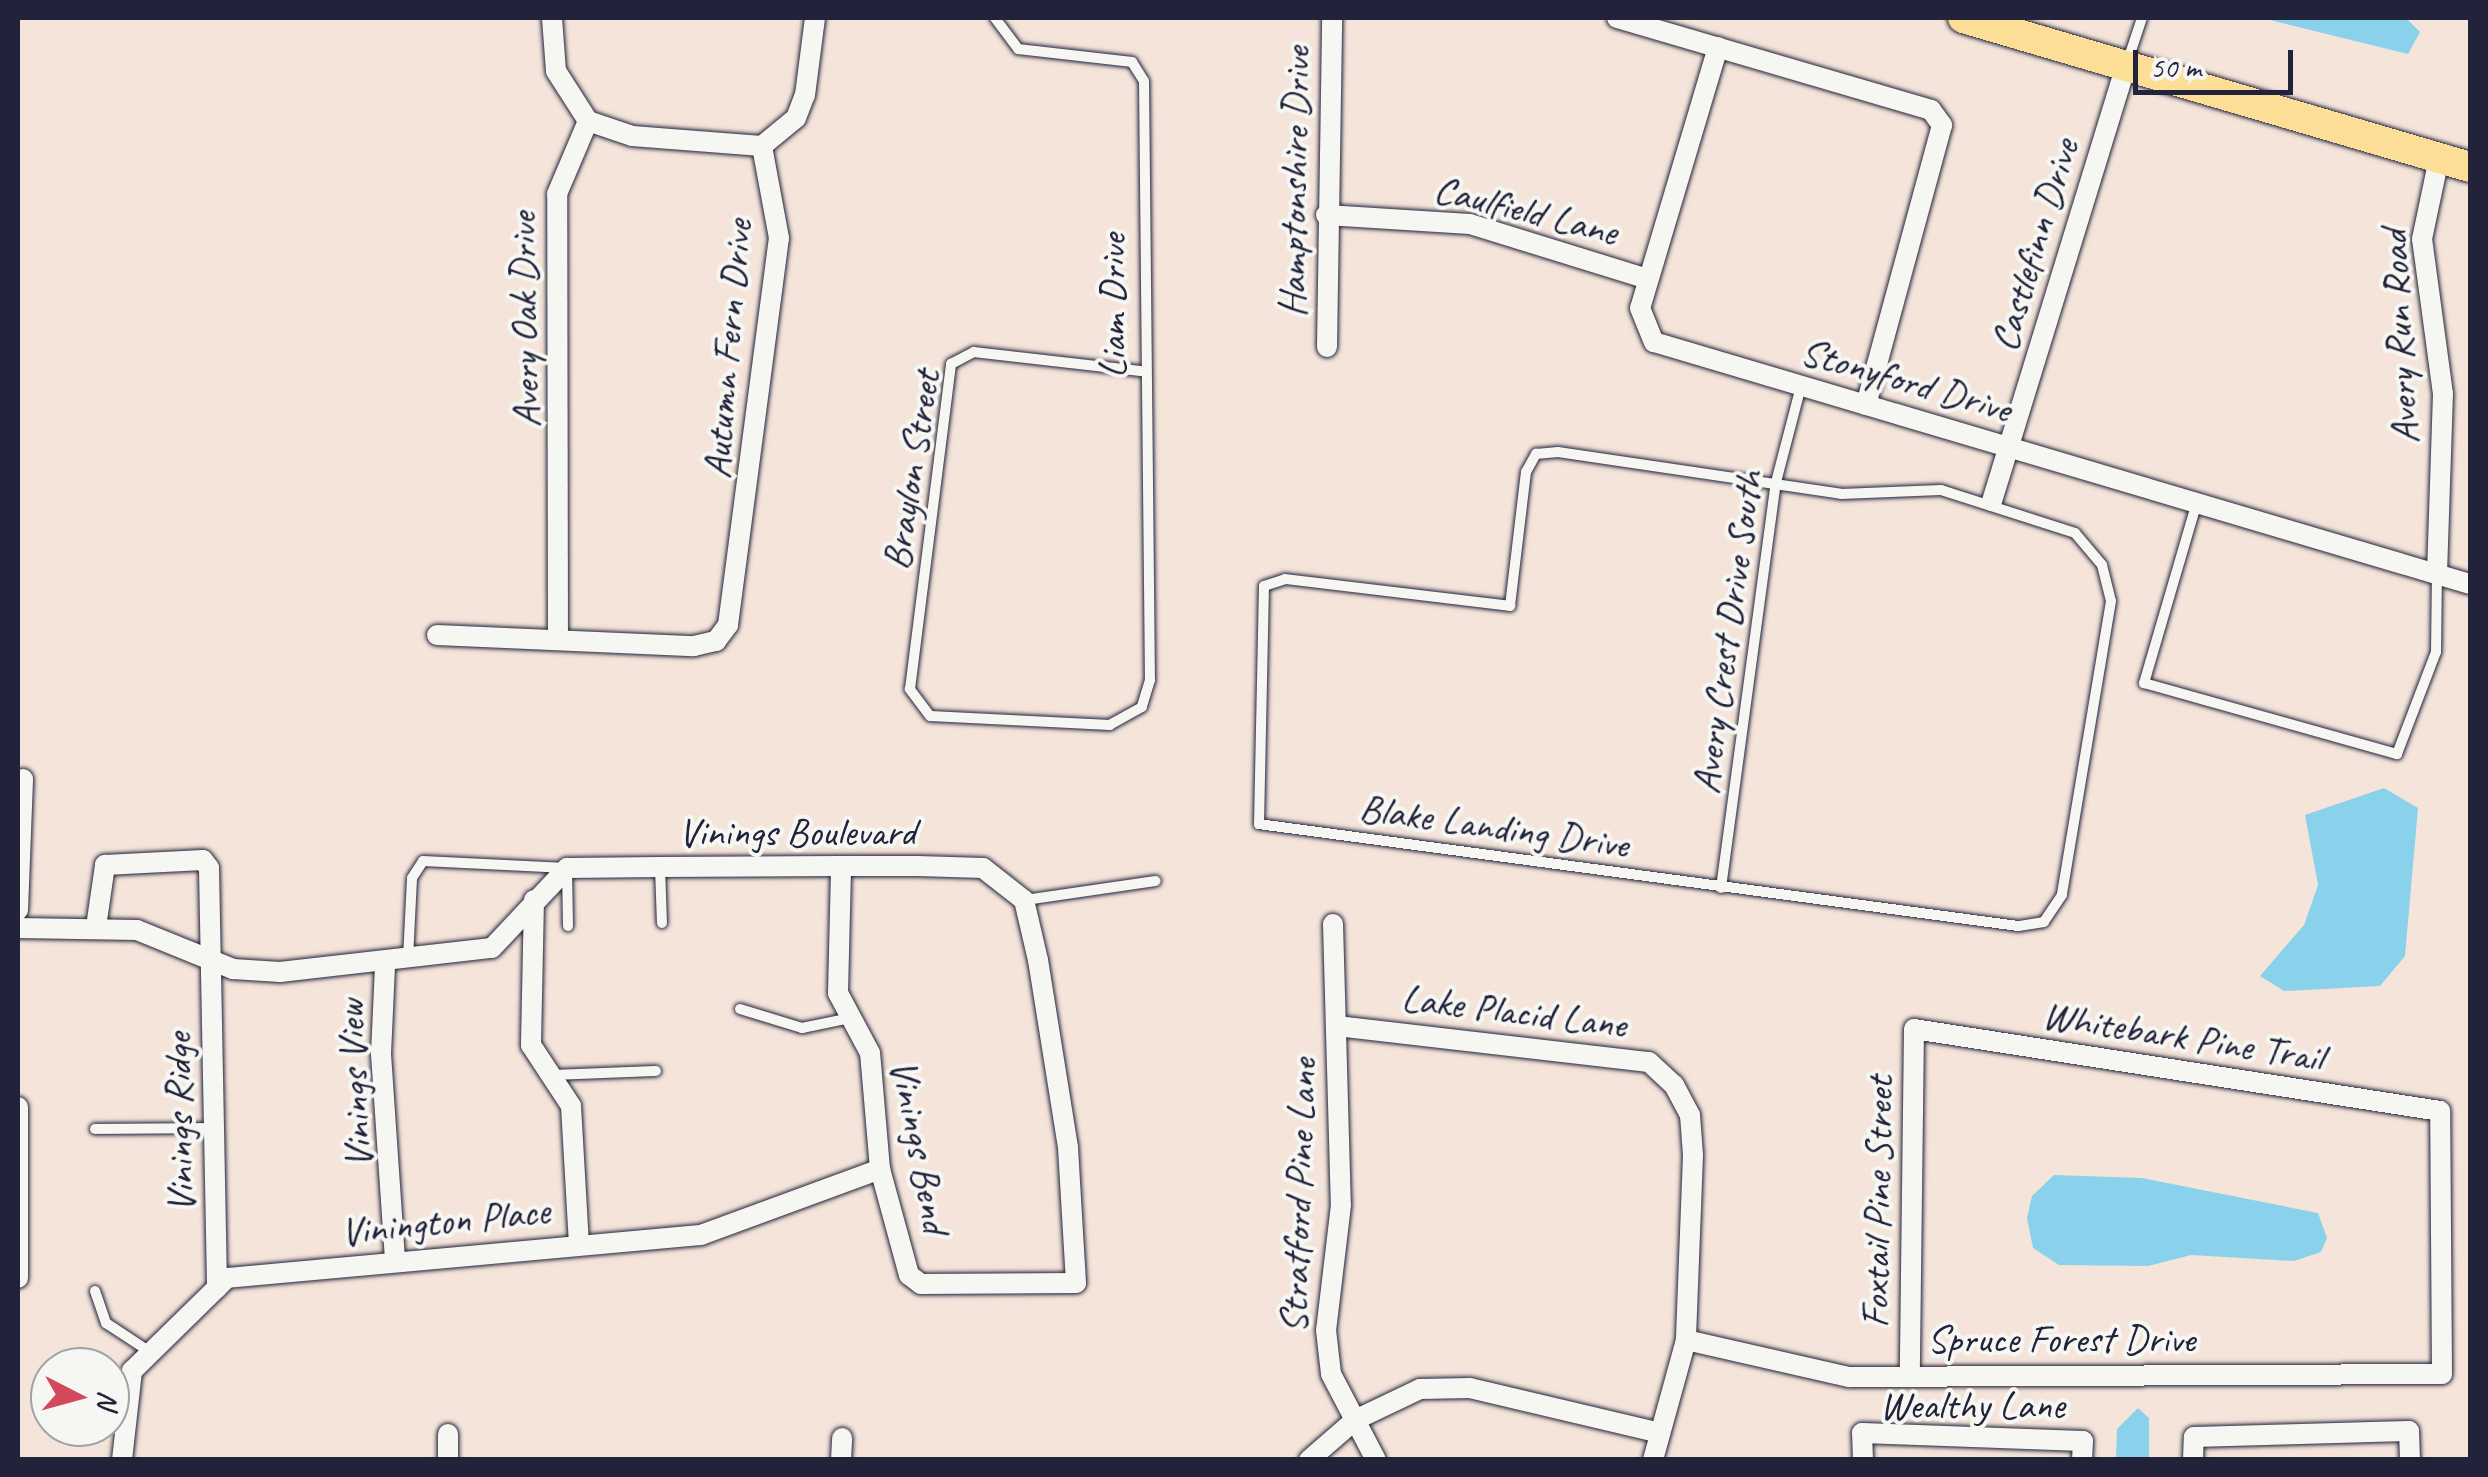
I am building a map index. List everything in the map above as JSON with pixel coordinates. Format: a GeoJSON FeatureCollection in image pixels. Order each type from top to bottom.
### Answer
{"type":"FeatureCollection","features":[{"type":"Feature","properties":{"kind":"main road"},"geometry":{"type":"LineString","coordinates":[[1963,18],[2470,168]]}},
{"type":"Feature","properties":{"kind":"street"},"geometry":{"type":"LineString","coordinates":[[552,18],[556,72],[588,121],[632,136],[762,146],[796,118],[815,18]]}},
{"type":"Feature","properties":{"kind":"street","name":"Hamptonshire Drive"},"geometry":{"type":"LineString","coordinates":[[1327,346],[1326,214],[1332,18]]}},
{"type":"Feature","properties":{"kind":"street"},"geometry":{"type":"LineString","coordinates":[[1617,18],[1931,110],[1942,125],[1866,405]]}},
{"type":"Feature","properties":{"kind":"street","name":"Stonyford Drive"},"geometry":{"type":"LineString","coordinates":[[1718,48],[1648,279],[1640,321],[1654,342],[2470,584]]}},
{"type":"Feature","properties":{"kind":"street","name":"Castlefinn Drive"},"geometry":{"type":"LineString","coordinates":[[1992,502],[2126,66]]}},
{"type":"Feature","properties":{"kind":"street","name":"Avery Oak Drive"},"geometry":{"type":"LineString","coordinates":[[558,638],[557,194],[588,121]]}},
{"type":"Feature","properties":{"kind":"street","name":"Autumn Fern Drive"},"geometry":{"type":"LineString","coordinates":[[558,638],[716,641],[737,602],[780,238],[762,146]]}},
{"type":"Feature","properties":{"kind":"street","name":"Avery Run Road"},"geometry":{"type":"LineString","coordinates":[[2436,574],[2443,394],[2422,240],[2439,158]]}},
{"type":"Feature","properties":{"kind":"street","name":"Caulfield Lane"},"geometry":{"type":"LineString","coordinates":[[1326,214],[1457,222],[1648,279]]}},
{"type":"Feature","properties":{"kind":"street"},"geometry":{"type":"LineString","coordinates":[[436,636],[558,638]]}},
{"type":"Feature","properties":{"kind":"street"},"geometry":{"type":"LineString","coordinates":[[18,910],[23,779]]}},
{"type":"Feature","properties":{"kind":"street"},"geometry":{"type":"LineString","coordinates":[[96,927],[105,865],[203,860],[212,957]]}},
{"type":"Feature","properties":{"kind":"street","name":"Vinings Bend"},"geometry":{"type":"LineString","coordinates":[[841,866],[846,1020],[870,1053],[880,1169],[914,1282],[1076,1283],[1068,1148],[1024,900]]}},
{"type":"Feature","properties":{"kind":"street"},"geometry":{"type":"LineString","coordinates":[[18,928],[138,930],[212,957],[280,972],[408,964],[492,948],[566,868]]}},
{"type":"Feature","properties":{"kind":"street","name":"Vinings Boulevard"},"geometry":{"type":"LineString","coordinates":[[566,868],[982,868],[1024,900]]}},
{"type":"Feature","properties":{"kind":"street"},"geometry":{"type":"LineString","coordinates":[[534,900],[531,1045],[571,1106],[579,1243]]}},
{"type":"Feature","properties":{"kind":"street","name":"Stratford Pine Lane"},"geometry":{"type":"LineString","coordinates":[[1334,924],[1341,1205],[1326,1330],[1331,1374],[1376,1460]]}},
{"type":"Feature","properties":{"kind":"street","name":"Vinings Ridge"},"geometry":{"type":"LineString","coordinates":[[212,957],[217,1288]]}},
{"type":"Feature","properties":{"kind":"street","name":"Vinings View"},"geometry":{"type":"LineString","coordinates":[[385,966],[381,1054],[394,1260]]}},
{"type":"Feature","properties":{"kind":"street","name":"Lake Placid Lane"},"geometry":{"type":"LineString","coordinates":[[1337,1026],[1649,1062],[1674,1085],[1690,1115],[1693,1155],[1686,1340]]}},
{"type":"Feature","properties":{"kind":"street","name":"Whitebark Pine Trail"},"geometry":{"type":"LineString","coordinates":[[1914,1029],[2440,1111],[2442,1374]]}},
{"type":"Feature","properties":{"kind":"street","name":"Foxtail Pine Street"},"geometry":{"type":"LineString","coordinates":[[1910,1374],[1914,1029]]}},
{"type":"Feature","properties":{"kind":"street"},"geometry":{"type":"LineString","coordinates":[[18,1106],[18,1278]]}},
{"type":"Feature","properties":{"kind":"street","name":"Vinington Place"},"geometry":{"type":"LineString","coordinates":[[122,1460],[132,1371],[227,1278],[579,1243],[701,1235],[880,1169]]}},
{"type":"Feature","properties":{"kind":"street"},"geometry":{"type":"LineString","coordinates":[[1652,1460],[1656,1432],[1686,1340]]}},
{"type":"Feature","properties":{"kind":"street","name":"Spruce Forest Drive"},"geometry":{"type":"LineString","coordinates":[[1686,1340],[1849,1377],[2442,1374]]}},
{"type":"Feature","properties":{"kind":"street"},"geometry":{"type":"LineString","coordinates":[[1309,1460],[1355,1420],[1420,1389],[1470,1388],[1656,1432]]}},
{"type":"Feature","properties":{"kind":"street"},"geometry":{"type":"LineString","coordinates":[[2193,1460],[2194,1437],[2409,1431],[2410,1460]]}},
{"type":"Feature","properties":{"kind":"street","name":"Wealthy Lane"},"geometry":{"type":"LineString","coordinates":[[1863,1460],[1862,1433],[2083,1441],[2082,1460]]}},
{"type":"Feature","properties":{"kind":"street"},"geometry":{"type":"LineString","coordinates":[[448,1434],[448,1460]]}},
{"type":"Feature","properties":{"kind":"lane","name":"Liam Drive"},"geometry":{"type":"LineString","coordinates":[[923,711],[1093,726],[1142,707],[1150,667],[1142,371],[1141,72],[1132,62],[1018,48],[995,18]]}},
{"type":"Feature","properties":{"kind":"lane"},"geometry":{"type":"LineString","coordinates":[[2126,66],[2142,18]]}},
{"type":"Feature","properties":{"kind":"lane","name":"Braylon Street"},"geometry":{"type":"LineString","coordinates":[[923,711],[910,689],[951,364],[974,352],[1142,371]]}},
{"type":"Feature","properties":{"kind":"lane","name":"Avery Crest Drive South"},"geometry":{"type":"LineString","coordinates":[[1721,888],[1776,486],[1801,386]]}},
{"type":"Feature","properties":{"kind":"lane","name":"Blake Landing Drive"},"geometry":{"type":"LineString","coordinates":[[1776,486],[1536,454],[1510,606],[1286,578],[1264,586],[1259,824],[1721,888],[2044,922],[2062,895],[2111,601],[2102,565],[2063,526],[1992,502]]}},
{"type":"Feature","properties":{"kind":"lane"},"geometry":{"type":"LineString","coordinates":[[1776,486],[1941,490],[1992,502]]}},
{"type":"Feature","properties":{"kind":"lane"},"geometry":{"type":"LineString","coordinates":[[2198,502],[2144,683],[2397,754],[2436,652],[2436,574]]}},
{"type":"Feature","properties":{"kind":"lane"},"geometry":{"type":"LineString","coordinates":[[408,964],[417,864],[566,868],[568,926]]}},
{"type":"Feature","properties":{"kind":"lane"},"geometry":{"type":"LineString","coordinates":[[660,868],[662,923]]}},
{"type":"Feature","properties":{"kind":"lane"},"geometry":{"type":"LineString","coordinates":[[1024,900],[1156,881]]}},
{"type":"Feature","properties":{"kind":"lane"},"geometry":{"type":"LineString","coordinates":[[740,1009],[802,1028],[846,1020]]}},
{"type":"Feature","properties":{"kind":"lane"},"geometry":{"type":"LineString","coordinates":[[551,1075],[656,1071]]}},
{"type":"Feature","properties":{"kind":"lane"},"geometry":{"type":"LineString","coordinates":[[95,1129],[214,1128]]}},
{"type":"Feature","properties":{"kind":"lane"},"geometry":{"type":"LineString","coordinates":[[95,1291],[106,1323],[150,1352]]}},
{"type":"Feature","properties":{"kind":"water"},"geometry":{"type":"Polygon","coordinates":[[[2262,18],[2406,18],[2420,32],[2408,54],[2262,18]]]}},
{"type":"Feature","properties":{"kind":"water"},"geometry":{"type":"Polygon","coordinates":[[[2384,788],[2418,808],[2405,956],[2380,986],[2284,991],[2260,976],[2304,925],[2318,885],[2305,815],[2384,788]]]}},
{"type":"Feature","properties":{"kind":"water"},"geometry":{"type":"Polygon","coordinates":[[[2054,1175],[2142,1178],[2318,1213],[2327,1238],[2321,1252],[2294,1261],[2191,1255],[2148,1266],[2059,1265],[2033,1248],[2027,1218],[2032,1196],[2054,1175]]]}},
{"type":"Feature","properties":{"kind":"water"},"geometry":{"type":"Polygon","coordinates":[[[2138,1408],[2149,1418],[2149,1459],[2116,1459],[2117,1429],[2138,1408]]]}}]}
